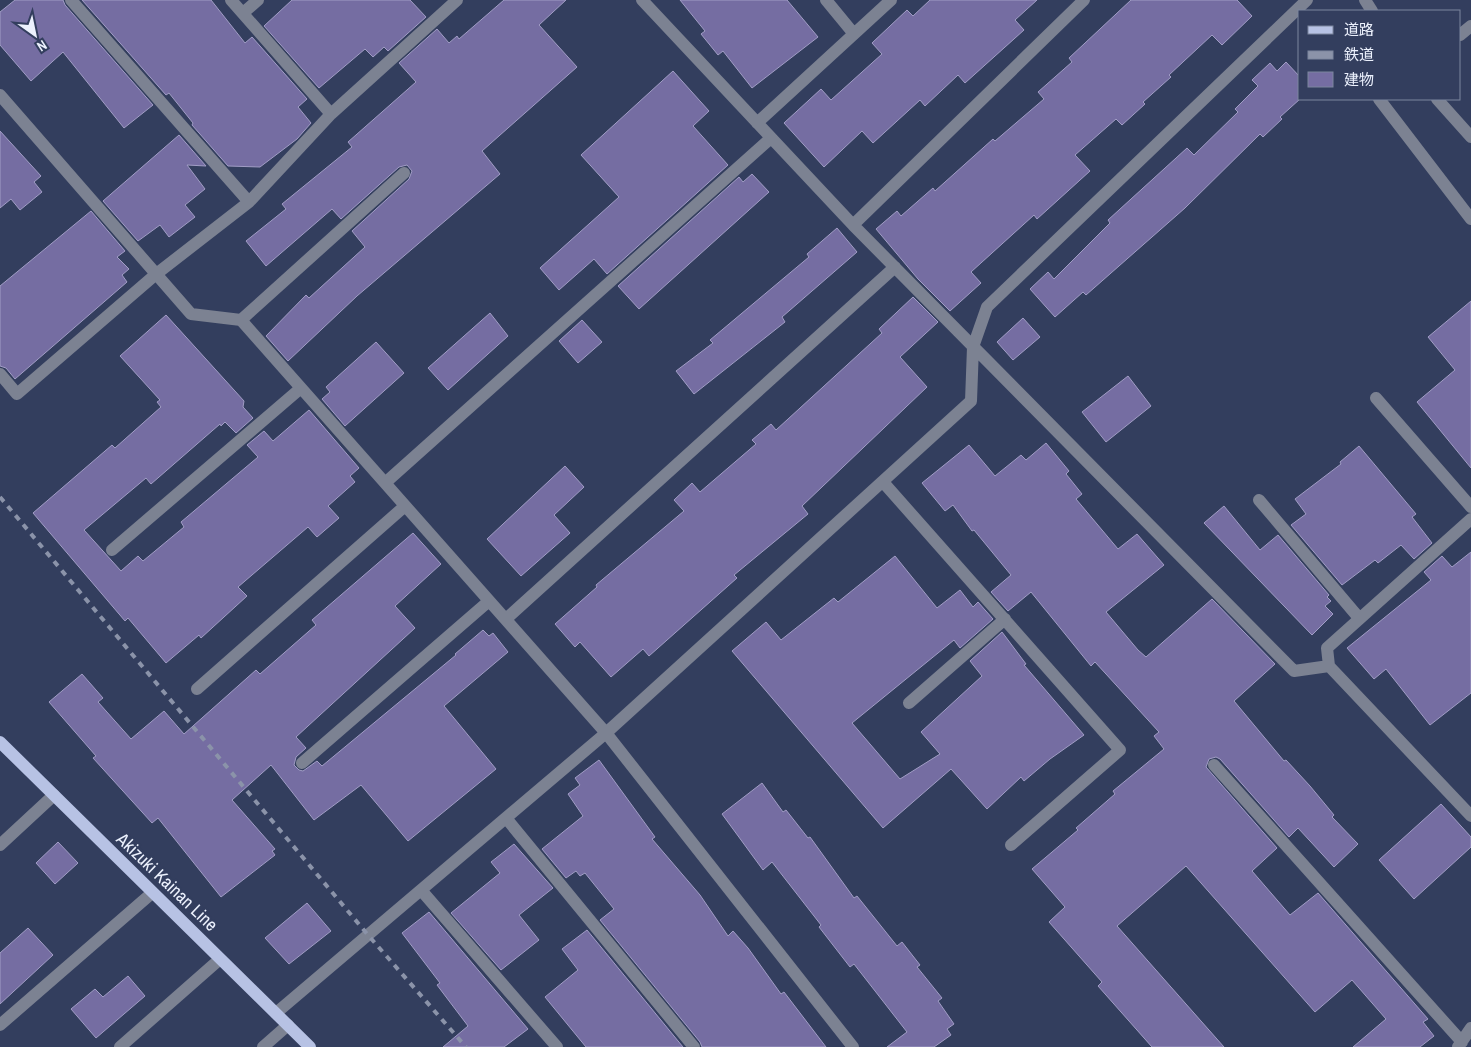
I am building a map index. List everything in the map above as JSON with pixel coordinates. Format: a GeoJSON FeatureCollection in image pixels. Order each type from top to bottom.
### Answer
{"type":"FeatureCollection","features":[{"type":"Feature","properties":{"kind":"main road","name":"Akizuki Kainan Line"},"geometry":{"type":"LineString","coordinates":[[0,742],[310,1047]]}},
{"type":"Feature","properties":{"kind":"street"},"geometry":{"type":"LineString","coordinates":[[71,0],[249,202]]}},
{"type":"Feature","properties":{"kind":"street"},"geometry":{"type":"LineString","coordinates":[[231,0],[331,114]]}},
{"type":"Feature","properties":{"kind":"street"},"geometry":{"type":"LineString","coordinates":[[243,13],[258,0]]}},
{"type":"Feature","properties":{"kind":"street"},"geometry":{"type":"LineString","coordinates":[[0,374],[17,394],[155,275],[249,202],[331,114],[457,0]]}},
{"type":"Feature","properties":{"kind":"street"},"geometry":{"type":"LineString","coordinates":[[642,0],[853,225],[1294,671],[1329,666]]}},
{"type":"Feature","properties":{"kind":"street"},"geometry":{"type":"LineString","coordinates":[[826,0],[854,34]]}},
{"type":"Feature","properties":{"kind":"street"},"geometry":{"type":"LineString","coordinates":[[757,123],[891,0]]}},
{"type":"Feature","properties":{"kind":"street"},"geometry":{"type":"LineString","coordinates":[[853,225],[1084,0]]}},
{"type":"Feature","properties":{"kind":"street"},"geometry":{"type":"LineString","coordinates":[[276,1013],[606,732],[971,401],[973,347],[987,307],[1298,12]]}},
{"type":"Feature","properties":{"kind":"street"},"geometry":{"type":"LineString","coordinates":[[1461,34],[1471,26]]}},
{"type":"Feature","properties":{"kind":"street"},"geometry":{"type":"LineString","coordinates":[[0,95],[191,314],[240,320],[301,388],[606,732],[853,1047]]}},
{"type":"Feature","properties":{"kind":"street"},"geometry":{"type":"LineString","coordinates":[[1381,100],[1471,220]]}},
{"type":"Feature","properties":{"kind":"street"},"geometry":{"type":"LineString","coordinates":[[1438,100],[1471,137]]}},
{"type":"Feature","properties":{"kind":"street"},"geometry":{"type":"LineString","coordinates":[[385,483],[771,138]]}},
{"type":"Feature","properties":{"kind":"street"},"geometry":{"type":"LineString","coordinates":[[240,320],[404,173]]}},
{"type":"Feature","properties":{"kind":"street"},"geometry":{"type":"LineString","coordinates":[[506,619],[895,267]]}},
{"type":"Feature","properties":{"kind":"street"},"geometry":{"type":"LineString","coordinates":[[112,550],[301,388]]}},
{"type":"Feature","properties":{"kind":"street"},"geometry":{"type":"LineString","coordinates":[[1376,398],[1471,507]]}},
{"type":"Feature","properties":{"kind":"street"},"geometry":{"type":"LineString","coordinates":[[882,482],[1120,750],[1011,845]]}},
{"type":"Feature","properties":{"kind":"street"},"geometry":{"type":"LineString","coordinates":[[1259,500],[1360,618]]}},
{"type":"Feature","properties":{"kind":"street"},"geometry":{"type":"LineString","coordinates":[[197,689],[405,506]]}},
{"type":"Feature","properties":{"kind":"street"},"geometry":{"type":"LineString","coordinates":[[1471,519],[1327,648],[1329,666],[1471,816]]}},
{"type":"Feature","properties":{"kind":"street"},"geometry":{"type":"LineString","coordinates":[[302,763],[489,601]]}},
{"type":"Feature","properties":{"kind":"street"},"geometry":{"type":"LineString","coordinates":[[909,703],[1005,619]]}},
{"type":"Feature","properties":{"kind":"street"},"geometry":{"type":"LineString","coordinates":[[1214,765],[1460,1045],[1471,1028]]}},
{"type":"Feature","properties":{"kind":"street"},"geometry":{"type":"LineString","coordinates":[[0,844],[54,795]]}},
{"type":"Feature","properties":{"kind":"street"},"geometry":{"type":"LineString","coordinates":[[506,818],[694,1047]]}},
{"type":"Feature","properties":{"kind":"street"},"geometry":{"type":"LineString","coordinates":[[421,890],[557,1047]]}},
{"type":"Feature","properties":{"kind":"street"},"geometry":{"type":"LineString","coordinates":[[0,1025],[152,893]]}},
{"type":"Feature","properties":{"kind":"street"},"geometry":{"type":"LineString","coordinates":[[120,1047],[220,959]]}},
{"type":"Feature","properties":{"kind":"street"},"geometry":{"type":"LineString","coordinates":[[263,1047],[288,1025]]}},
{"type":"Feature","properties":{"kind":"building"},"geometry":{"type":"Polygon","coordinates":[[[15,0],[63,0],[65,5],[153,105],[124,128],[63,52],[31,81],[0,45],[0,12],[15,0]]]}},
{"type":"Feature","properties":{"kind":"building"},"geometry":{"type":"Polygon","coordinates":[[[82,0],[211,0],[245,43],[252,37],[307,99],[298,107],[311,123],[297,139],[260,167],[228,166],[192,125],[193,123],[169,93],[166,95],[82,0]]]}},
{"type":"Feature","properties":{"kind":"building"},"geometry":{"type":"Polygon","coordinates":[[[292,0],[410,0],[426,17],[388,51],[384,47],[373,57],[365,49],[319,88],[264,26],[292,0]]]}},
{"type":"Feature","properties":{"kind":"building"},"geometry":{"type":"Polygon","coordinates":[[[504,0],[566,0],[539,25],[577,67],[482,151],[500,174],[357,296],[288,361],[266,336],[306,295],[309,298],[365,247],[352,231],[409,179],[412,171],[407,165],[399,167],[341,219],[332,209],[266,266],[246,241],[286,209],[282,204],[352,147],[348,142],[416,82],[399,63],[437,29],[449,43],[457,36],[459,39],[504,0]]]}},
{"type":"Feature","properties":{"kind":"building"},"geometry":{"type":"Polygon","coordinates":[[[680,0],[787,0],[818,37],[752,88],[723,51],[718,55],[701,34],[705,31],[680,0]]]}},
{"type":"Feature","properties":{"kind":"building"},"geometry":{"type":"Polygon","coordinates":[[[930,0],[1037,0],[1015,20],[1024,30],[965,83],[958,75],[925,106],[920,100],[873,143],[862,131],[824,167],[784,123],[821,89],[831,100],[882,54],[872,43],[907,10],[913,16],[930,0]]]}},
{"type":"Feature","properties":{"kind":"building"},"geometry":{"type":"Polygon","coordinates":[[[1131,0],[1237,0],[1252,16],[1222,45],[1212,35],[1169,75],[1171,77],[1143,102],[1145,104],[1122,125],[1116,119],[1075,155],[1090,171],[1037,219],[1034,215],[971,272],[981,283],[950,311],[918,279],[876,229],[897,211],[901,216],[933,188],[935,191],[993,139],[995,141],[1044,99],[1038,92],[1072,62],[1069,58],[1131,0]]]}},
{"type":"Feature","properties":{"kind":"building"},"geometry":{"type":"Polygon","coordinates":[[[1286,62],[1298,75],[1299,100],[1280,117],[1282,119],[1263,137],[1260,134],[1185,208],[1086,295],[1083,292],[1055,317],[1030,289],[1048,272],[1054,279],[1110,223],[1108,220],[1187,148],[1194,155],[1238,112],[1235,109],[1258,86],[1252,80],[1270,63],[1277,71],[1286,62]]]}},
{"type":"Feature","properties":{"kind":"building"},"geometry":{"type":"Polygon","coordinates":[[[673,71],[709,111],[693,126],[728,165],[607,274],[594,259],[559,290],[540,268],[619,197],[581,155],[673,71]]]}},
{"type":"Feature","properties":{"kind":"building"},"geometry":{"type":"Polygon","coordinates":[[[0,131],[41,176],[34,182],[42,192],[20,210],[11,199],[0,208],[0,131]]]}},
{"type":"Feature","properties":{"kind":"building"},"geometry":{"type":"Polygon","coordinates":[[[179,135],[206,166],[187,165],[205,189],[185,205],[195,217],[169,237],[160,225],[138,241],[103,201],[179,135]]]}},
{"type":"Feature","properties":{"kind":"building"},"geometry":{"type":"Polygon","coordinates":[[[752,174],[769,192],[639,309],[618,286],[739,177],[743,182],[752,174]]]}},
{"type":"Feature","properties":{"kind":"building"},"geometry":{"type":"Polygon","coordinates":[[[91,211],[125,251],[117,257],[129,269],[122,275],[127,282],[15,379],[6,368],[0,366],[0,286],[91,211]]]}},
{"type":"Feature","properties":{"kind":"building"},"geometry":{"type":"Polygon","coordinates":[[[837,228],[857,252],[782,317],[785,322],[694,394],[676,371],[713,343],[710,340],[809,257],[807,254],[837,228]]]}},
{"type":"Feature","properties":{"kind":"building"},"geometry":{"type":"Polygon","coordinates":[[[913,297],[938,322],[900,357],[927,387],[802,506],[808,514],[734,575],[737,578],[649,656],[643,649],[611,677],[580,642],[575,647],[555,624],[597,587],[596,585],[684,511],[674,500],[692,483],[700,492],[756,444],[752,440],[771,424],[776,430],[882,333],[879,329],[913,297]]]}},
{"type":"Feature","properties":{"kind":"building"},"geometry":{"type":"Polygon","coordinates":[[[1471,301],[1471,468],[1417,402],[1455,370],[1428,337],[1471,301]]]}},
{"type":"Feature","properties":{"kind":"building"},"geometry":{"type":"Polygon","coordinates":[[[490,313],[508,336],[448,390],[428,368],[490,313]]]}},
{"type":"Feature","properties":{"kind":"building"},"geometry":{"type":"Polygon","coordinates":[[[166,315],[244,401],[243,407],[253,418],[236,433],[225,422],[221,426],[220,424],[151,484],[146,478],[84,530],[121,571],[138,556],[143,561],[184,527],[181,522],[258,457],[247,445],[264,431],[273,441],[309,410],[359,468],[350,476],[355,482],[328,506],[339,518],[317,537],[308,527],[238,587],[247,596],[201,638],[199,635],[166,663],[128,618],[125,621],[33,513],[112,445],[115,448],[161,407],[157,402],[160,400],[120,356],[166,315]]]}},
{"type":"Feature","properties":{"kind":"building"},"geometry":{"type":"Polygon","coordinates":[[[1023,318],[1040,337],[1013,360],[997,342],[1023,318]]]}},
{"type":"Feature","properties":{"kind":"building"},"geometry":{"type":"Polygon","coordinates":[[[582,320],[602,342],[578,363],[559,341],[582,320]]]}},
{"type":"Feature","properties":{"kind":"building"},"geometry":{"type":"Polygon","coordinates":[[[376,342],[404,373],[345,426],[322,399],[330,392],[326,387],[376,342]]]}},
{"type":"Feature","properties":{"kind":"building"},"geometry":{"type":"Polygon","coordinates":[[[1128,376],[1151,406],[1106,442],[1082,412],[1128,376]]]}},
{"type":"Feature","properties":{"kind":"building"},"geometry":{"type":"Polygon","coordinates":[[[1046,443],[1069,471],[1066,474],[1082,494],[1076,499],[1118,549],[1137,534],[1164,565],[1106,612],[1138,650],[1146,657],[1212,599],[1275,664],[1234,701],[1284,761],[1286,760],[1310,786],[1334,815],[1332,817],[1358,844],[1334,867],[1298,828],[1289,837],[1220,759],[1216,757],[1209,759],[1206,767],[1277,848],[1252,871],[1290,915],[1318,893],[1428,1019],[1423,1022],[1434,1036],[1420,1047],[1353,1047],[1386,1019],[1352,980],[1315,1012],[1186,866],[1117,926],[1224,1047],[1152,1047],[1098,986],[1102,982],[1049,922],[1065,907],[1032,869],[1078,830],[1076,828],[1115,794],[1113,791],[1164,749],[1154,736],[1159,732],[1095,662],[1091,666],[1031,592],[1008,611],[991,592],[1011,575],[974,530],[972,531],[953,505],[945,511],[922,483],[969,445],[995,476],[1021,455],[1026,460],[1046,443]]]}},
{"type":"Feature","properties":{"kind":"building"},"geometry":{"type":"Polygon","coordinates":[[[1359,446],[1416,514],[1412,517],[1432,543],[1414,559],[1401,545],[1378,563],[1375,560],[1342,585],[1291,525],[1306,514],[1295,499],[1341,464],[1340,462],[1359,446]]]}},
{"type":"Feature","properties":{"kind":"building"},"geometry":{"type":"Polygon","coordinates":[[[565,466],[584,487],[554,515],[570,533],[521,576],[487,539],[565,466]]]}},
{"type":"Feature","properties":{"kind":"building"},"geometry":{"type":"Polygon","coordinates":[[[1224,506],[1260,550],[1278,535],[1329,595],[1327,597],[1331,601],[1325,606],[1333,614],[1312,635],[1204,523],[1224,506]]]}},
{"type":"Feature","properties":{"kind":"building"},"geometry":{"type":"Polygon","coordinates":[[[413,533],[441,564],[395,606],[415,628],[296,737],[306,748],[296,757],[294,765],[303,771],[317,761],[322,766],[456,655],[483,630],[489,636],[493,633],[508,652],[444,706],[496,769],[408,841],[361,785],[314,820],[271,765],[232,800],[275,849],[272,851],[275,855],[221,897],[158,818],[152,823],[93,758],[96,756],[49,702],[82,674],[103,698],[98,702],[131,739],[164,711],[184,734],[256,670],[260,674],[316,625],[312,620],[413,533]]]}},
{"type":"Feature","properties":{"kind":"building"},"geometry":{"type":"Polygon","coordinates":[[[1471,552],[1471,693],[1430,725],[1386,669],[1374,679],[1347,648],[1431,580],[1424,572],[1442,556],[1452,567],[1471,552]]]}},
{"type":"Feature","properties":{"kind":"building"},"geometry":{"type":"Polygon","coordinates":[[[895,556],[937,608],[960,590],[973,607],[978,602],[993,619],[960,648],[954,640],[852,723],[900,779],[940,754],[921,732],[982,676],[970,661],[1002,632],[1026,664],[1024,665],[1084,735],[1050,759],[1024,781],[1021,777],[987,809],[951,769],[883,828],[732,651],[766,622],[781,640],[834,598],[838,602],[895,556]]]}},
{"type":"Feature","properties":{"kind":"building"},"geometry":{"type":"Polygon","coordinates":[[[599,760],[655,837],[652,839],[700,895],[728,936],[733,931],[748,948],[781,994],[784,992],[826,1047],[702,1047],[700,1042],[600,920],[614,909],[585,873],[580,876],[576,871],[566,878],[542,849],[583,816],[568,794],[580,785],[575,778],[599,760]]]}},
{"type":"Feature","properties":{"kind":"building"},"geometry":{"type":"Polygon","coordinates":[[[762,783],[783,812],[786,810],[808,838],[810,837],[854,898],[857,896],[897,946],[902,942],[920,965],[917,967],[942,998],[938,1001],[954,1024],[947,1029],[951,1035],[934,1047],[887,1047],[907,1032],[854,964],[850,967],[819,927],[821,925],[772,862],[763,870],[722,814],[762,783]]]}},
{"type":"Feature","properties":{"kind":"building"},"geometry":{"type":"Polygon","coordinates":[[[1441,804],[1471,837],[1471,847],[1414,899],[1379,860],[1441,804]]]}},
{"type":"Feature","properties":{"kind":"building"},"geometry":{"type":"Polygon","coordinates":[[[58,842],[78,863],[55,884],[36,863],[58,842]]]}},
{"type":"Feature","properties":{"kind":"building"},"geometry":{"type":"Polygon","coordinates":[[[514,844],[553,888],[519,915],[539,940],[501,970],[451,913],[500,873],[491,862],[514,844]]]}},
{"type":"Feature","properties":{"kind":"building"},"geometry":{"type":"Polygon","coordinates":[[[307,903],[331,931],[289,964],[265,938],[307,903]]]}},
{"type":"Feature","properties":{"kind":"building"},"geometry":{"type":"Polygon","coordinates":[[[429,912],[528,1029],[504,1047],[443,1047],[468,1026],[437,985],[440,983],[402,933],[429,912]]]}},
{"type":"Feature","properties":{"kind":"building"},"geometry":{"type":"Polygon","coordinates":[[[28,928],[53,955],[0,1004],[0,953],[28,928]]]}},
{"type":"Feature","properties":{"kind":"building"},"geometry":{"type":"Polygon","coordinates":[[[587,930],[683,1047],[586,1047],[545,997],[578,970],[562,949],[587,930]]]}},
{"type":"Feature","properties":{"kind":"building"},"geometry":{"type":"Polygon","coordinates":[[[128,976],[145,996],[96,1038],[71,1009],[95,989],[103,997],[128,976]]]}},
{"type":"Feature","properties":{"kind":"railway"},"geometry":{"type":"LineString","coordinates":[[0,497],[368,935],[466,1047]]}}]}
